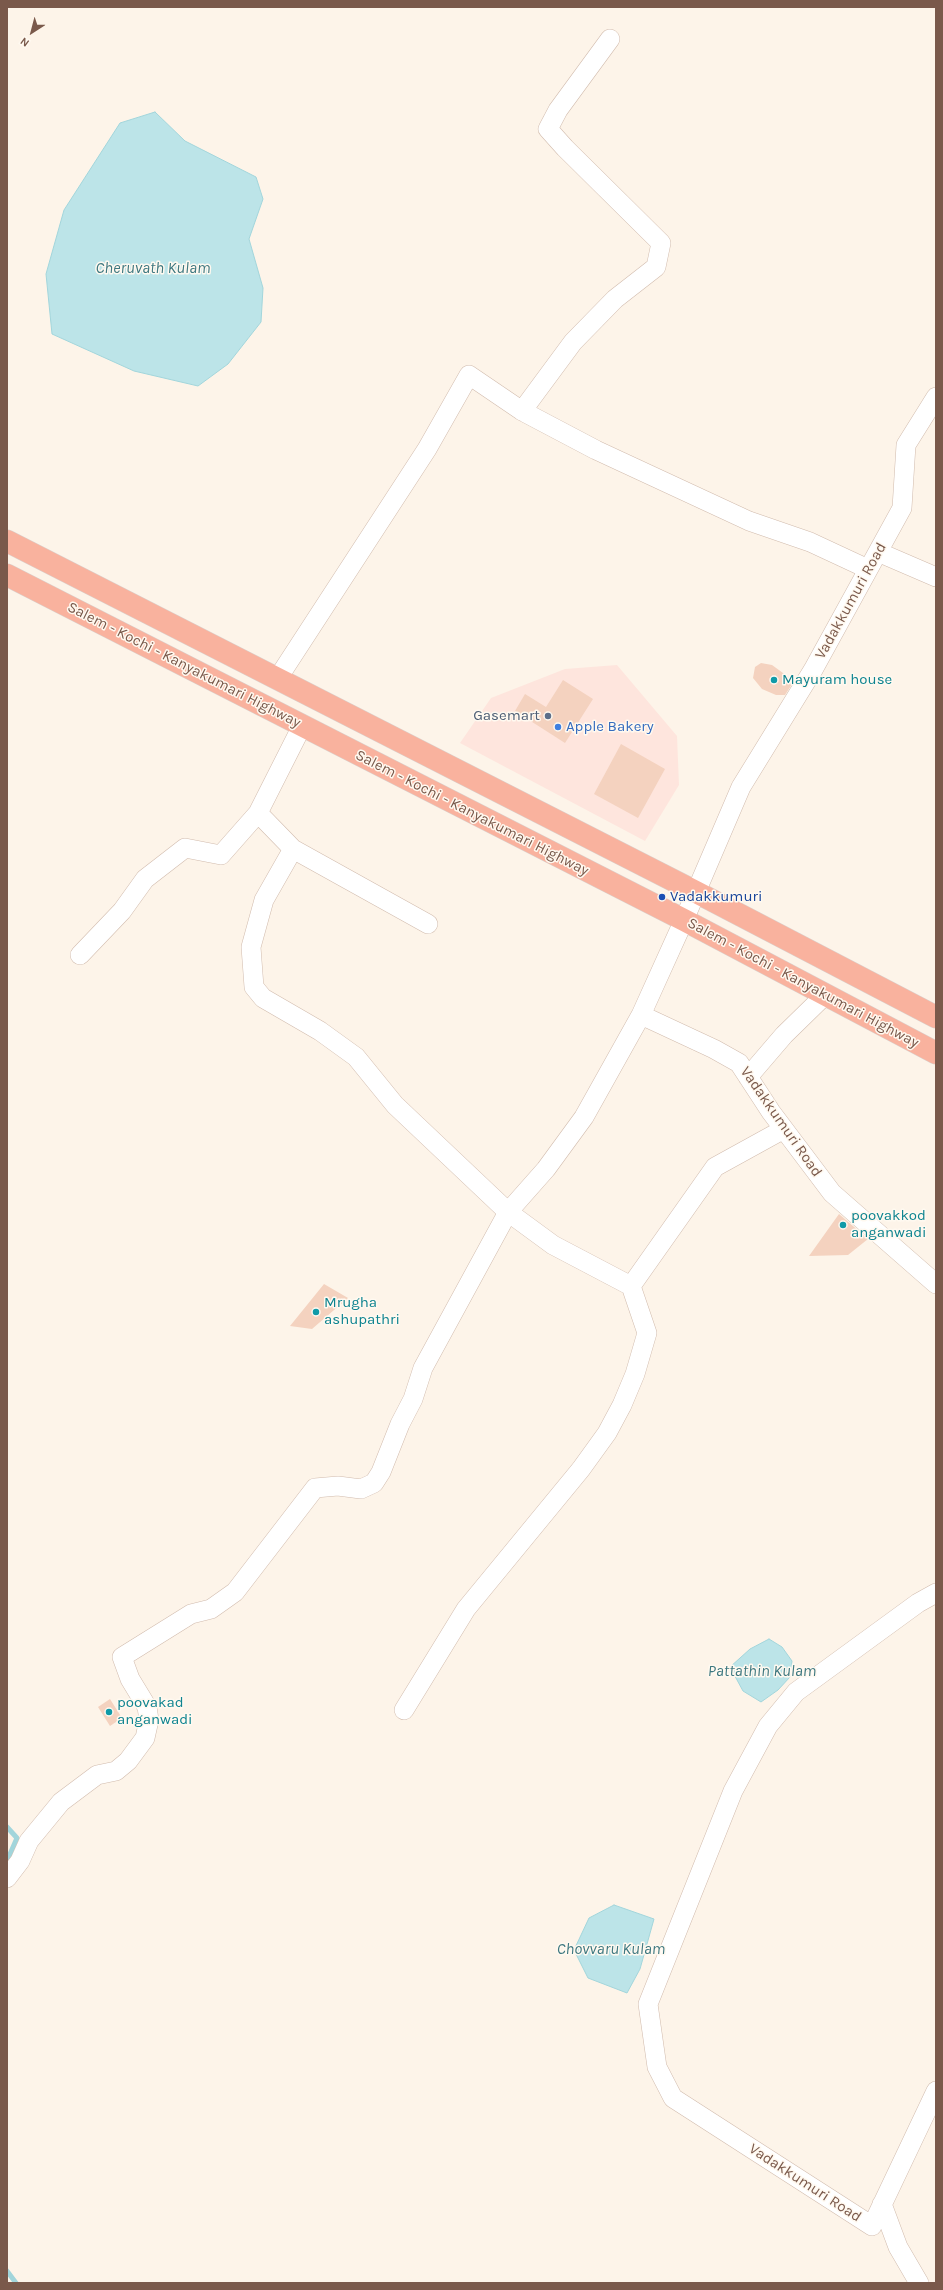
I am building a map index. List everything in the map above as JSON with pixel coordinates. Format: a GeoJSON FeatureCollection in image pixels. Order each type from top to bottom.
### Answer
{"type":"FeatureCollection","features":[{"type":"Feature","properties":{"kind":"highway","name":"Salem - Kochi - Kanyakumari Highway"},"geometry":{"type":"LineString","coordinates":[[7,541],[696,892],[936,1017]]}},
{"type":"Feature","properties":{"kind":"highway","name":"Salem - Kochi - Kanyakumari Highway"},"geometry":{"type":"LineString","coordinates":[[7,576],[684,920],[826,994],[936,1054]]}},
{"type":"Feature","properties":{"kind":"street"},"geometry":{"type":"LineString","coordinates":[[522,411],[573,342],[615,299],[656,267],[661,244],[548,129],[558,110],[610,39]]}},
{"type":"Feature","properties":{"kind":"street"},"geometry":{"type":"LineString","coordinates":[[278,678],[427,449],[470,375],[522,411],[596,450],[749,521],[810,542],[868,570]]}},
{"type":"Feature","properties":{"kind":"street","name":"Vadakkumuri Road"},"geometry":{"type":"LineString","coordinates":[[936,397],[906,445],[902,508],[813,670],[740,787],[684,920],[641,1015],[739,1063],[784,1129],[832,1193],[936,1284]]}},
{"type":"Feature","properties":{"kind":"street"},"geometry":{"type":"LineString","coordinates":[[878,552],[936,578]]}},
{"type":"Feature","properties":{"kind":"street"},"geometry":{"type":"LineString","coordinates":[[80,955],[122,911],[145,879],[185,848],[221,855],[258,813],[302,726]]}},
{"type":"Feature","properties":{"kind":"street"},"geometry":{"type":"LineString","coordinates":[[258,813],[293,849],[428,924]]}},
{"type":"Feature","properties":{"kind":"street"},"geometry":{"type":"LineString","coordinates":[[293,849],[264,900],[251,946],[254,987],[263,998],[320,1031],[356,1057],[395,1105],[508,1212],[553,1245],[631,1286],[647,1333],[635,1374],[622,1405],[607,1433],[581,1469],[466,1609],[404,1710]]}},
{"type":"Feature","properties":{"kind":"street"},"geometry":{"type":"LineString","coordinates":[[748,1077],[784,1035],[826,994]]}},
{"type":"Feature","properties":{"kind":"street"},"geometry":{"type":"LineString","coordinates":[[7,1878],[20,1861],[29,1841],[61,1802],[97,1775],[116,1771],[128,1761],[145,1738],[149,1720],[146,1707],[130,1679],[122,1657],[191,1614],[211,1609],[235,1592],[315,1488],[338,1486],[361,1489],[374,1483],[381,1472],[400,1424],[413,1400],[423,1368],[508,1212],[546,1169],[584,1117],[641,1015]]}},
{"type":"Feature","properties":{"kind":"street"},"geometry":{"type":"LineString","coordinates":[[631,1286],[715,1168],[784,1129]]}},
{"type":"Feature","properties":{"kind":"street","name":"Vadakkumuri Road"},"geometry":{"type":"LineString","coordinates":[[936,1593],[918,1603],[796,1692],[768,1726],[734,1791],[648,2004],[657,2067],[673,2098],[872,2226],[936,2091]]}},
{"type":"Feature","properties":{"kind":"street"},"geometry":{"type":"LineString","coordinates":[[882,2204],[898,2247],[919,2283]]}},
{"type":"Feature","properties":{"kind":"shaded area"},"geometry":{"type":"Polygon","coordinates":[[[617,665],[677,736],[679,785],[645,841],[460,743],[491,698],[565,669],[617,665]]]}},
{"type":"Feature","properties":{"kind":"water","name":"Cheruvath Kulam"},"geometry":{"type":"Polygon","coordinates":[[[155,112],[185,141],[256,177],[263,199],[249,239],[263,288],[261,322],[228,364],[198,386],[134,371],[52,334],[46,274],[64,210],[120,123],[155,112]]]}},
{"type":"Feature","properties":{"kind":"water","name":"Pattathin Kulam"},"geometry":{"type":"Polygon","coordinates":[[[769,1639],[782,1647],[792,1661],[790,1677],[778,1690],[761,1702],[743,1691],[730,1667],[750,1649],[769,1639]]]}},
{"type":"Feature","properties":{"kind":"water","name":"Chovvaru Kulam"},"geometry":{"type":"Polygon","coordinates":[[[614,1905],[654,1919],[640,1969],[627,1993],[588,1978],[574,1950],[589,1918],[614,1905]]]}},
{"type":"Feature","properties":{"kind":"building","name":"Mayuram house"},"geometry":{"type":"Polygon","coordinates":[[[761,663],[772,665],[794,681],[785,695],[776,695],[762,689],[753,678],[755,667],[761,663]]]}},
{"type":"Feature","properties":{"kind":"building","name":"Apple Bakery"},"geometry":{"type":"Polygon","coordinates":[[[563,680],[593,699],[565,743],[515,711],[525,694],[546,707],[563,680]]]}},
{"type":"Feature","properties":{"kind":"building"},"geometry":{"type":"Polygon","coordinates":[[[621,744],[665,769],[638,818],[594,794],[621,744]]]}},
{"type":"Feature","properties":{"kind":"building","name":"poovakkod anganwadi"},"geometry":{"type":"Polygon","coordinates":[[[839,1214],[868,1239],[848,1255],[809,1256],[839,1214]]]}},
{"type":"Feature","properties":{"kind":"building","name":"Mrugha ashupathri"},"geometry":{"type":"Polygon","coordinates":[[[324,1284],[348,1298],[312,1329],[290,1326],[324,1284]]]}},
{"type":"Feature","properties":{"kind":"building","name":"poovakad anganwadi"},"geometry":{"type":"Polygon","coordinates":[[[110,1699],[122,1718],[110,1726],[98,1707],[110,1699]]]}},
{"type":"Feature","properties":{"kind":"waterway"},"geometry":{"type":"LineString","coordinates":[[7,1827],[17,1838],[7,1861]]}},
{"type":"Feature","properties":{"kind":"waterway"},"geometry":{"type":"LineString","coordinates":[[7,2271],[16,2283]]}},
{"type":"Feature","properties":{"kind":"place","name":"Mayuram house"},"geometry":{"type":"Point","coordinates":[774,680]}},
{"type":"Feature","properties":{"kind":"place","name":"Gasemart"},"geometry":{"type":"Point","coordinates":[548,716]}},
{"type":"Feature","properties":{"kind":"place","name":"Apple Bakery"},"geometry":{"type":"Point","coordinates":[558,727]}},
{"type":"Feature","properties":{"kind":"place","name":"Vadakkumuri"},"geometry":{"type":"Point","coordinates":[662,897]}},
{"type":"Feature","properties":{"kind":"place","name":"poovakkod anganwadi"},"geometry":{"type":"Point","coordinates":[843,1225]}},
{"type":"Feature","properties":{"kind":"place","name":"Mrugha ashupathri"},"geometry":{"type":"Point","coordinates":[316,1312]}},
{"type":"Feature","properties":{"kind":"place","name":"poovakad anganwadi"},"geometry":{"type":"Point","coordinates":[109,1712]}}]}
